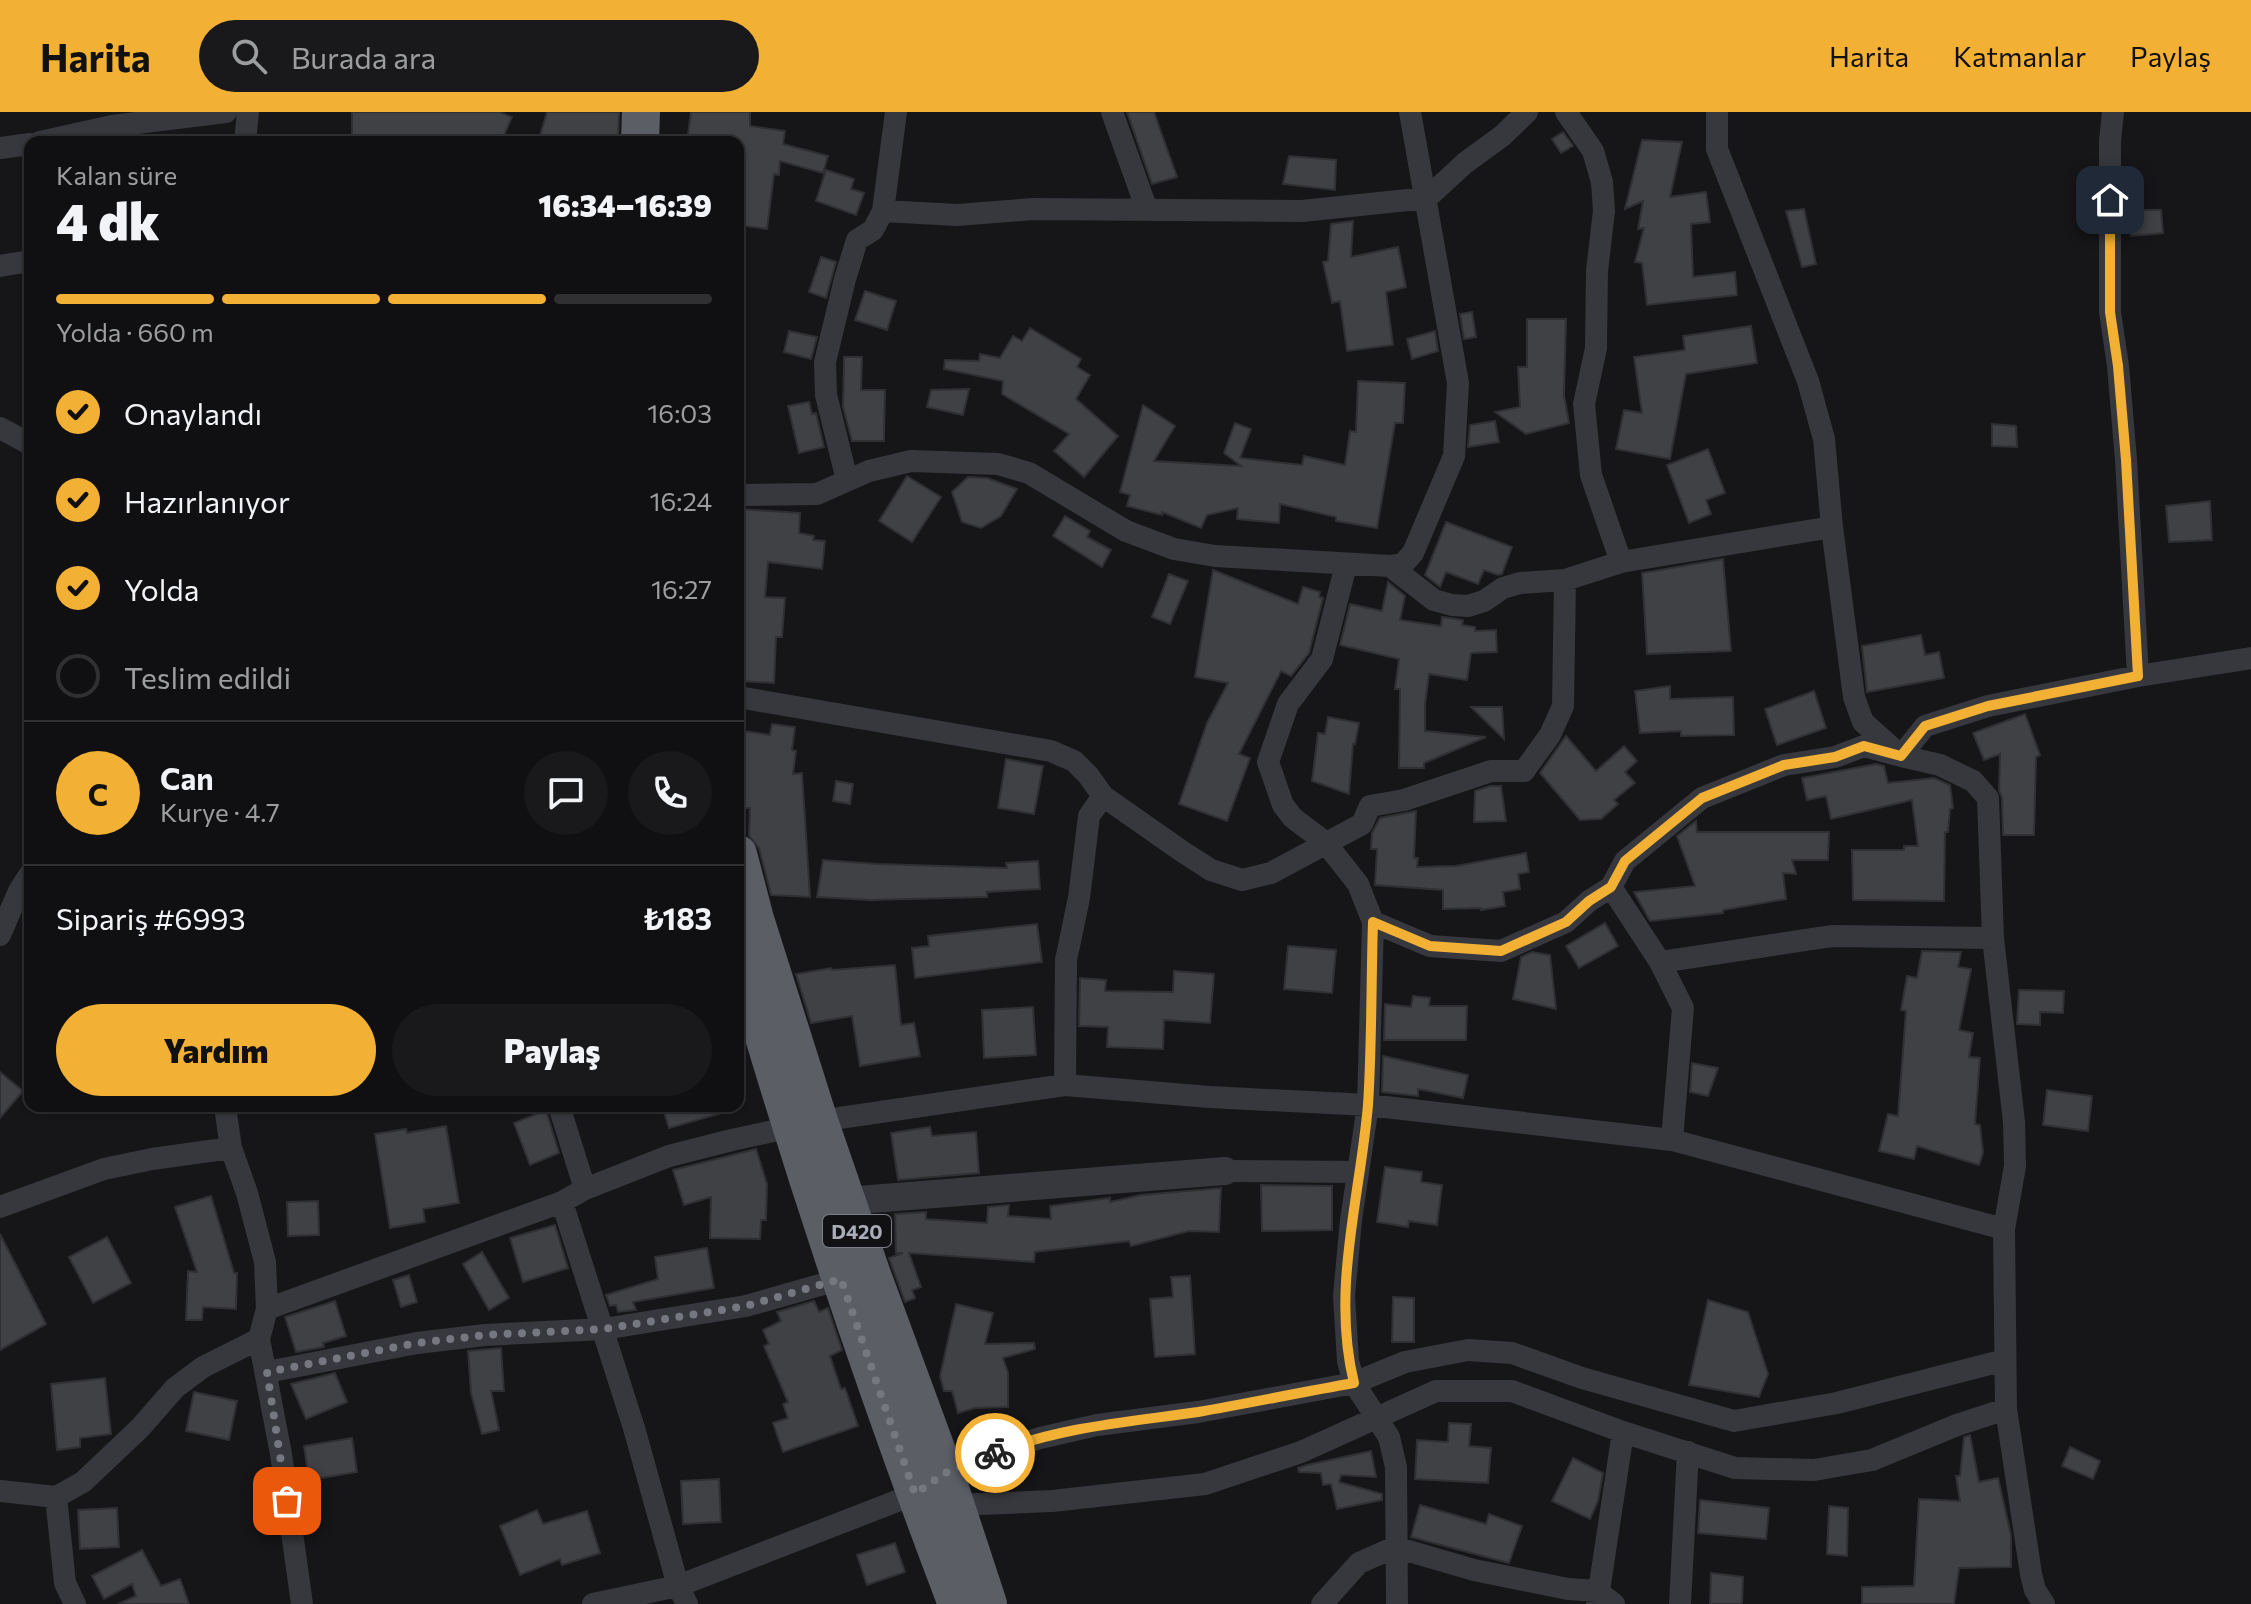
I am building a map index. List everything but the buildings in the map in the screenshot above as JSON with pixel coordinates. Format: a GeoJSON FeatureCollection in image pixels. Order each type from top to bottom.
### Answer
{"type":"FeatureCollection","features":[{"type":"Feature","properties":{"kind":"highway"},"geometry":{"type":"LineString","coordinates":[[640,136],[641,112]]}},
{"type":"Feature","properties":{"kind":"highway"},"geometry":{"type":"LineString","coordinates":[[664,136],[665,112]]}},
{"type":"Feature","properties":{"kind":"highway","name":"D420"},"geometry":{"type":"LineString","coordinates":[[744,877],[841,1279],[988,1604]]}},
{"type":"Feature","properties":{"kind":"highway","name":"D420"},"geometry":{"type":"LineString","coordinates":[[744,965],[805,1124],[846,1201],[938,1491],[957,1604]]}},
{"type":"Feature","properties":{"kind":"street"},"geometry":{"type":"LineString","coordinates":[[67,136],[112,126],[226,112]]}},
{"type":"Feature","properties":{"kind":"street"},"geometry":{"type":"LineString","coordinates":[[246,136],[248,112]]}},
{"type":"Feature","properties":{"kind":"street"},"geometry":{"type":"LineString","coordinates":[[847,480],[826,395],[825,362],[857,240],[873,230],[883,211],[896,112]]}},
{"type":"Feature","properties":{"kind":"street"},"geometry":{"type":"LineString","coordinates":[[1112,112],[1147,210]]}},
{"type":"Feature","properties":{"kind":"street"},"geometry":{"type":"LineString","coordinates":[[744,495],[817,494],[869,471],[911,461],[998,464],[1029,473],[1126,531],[1174,549],[1215,556],[1346,565],[1403,564],[1413,553],[1454,456],[1458,383],[1410,112]]}},
{"type":"Feature","properties":{"kind":"street"},"geometry":{"type":"LineString","coordinates":[[883,211],[957,215],[1033,209],[1302,211],[1427,198],[1527,112]]}},
{"type":"Feature","properties":{"kind":"street"},"geometry":{"type":"LineString","coordinates":[[1566,112],[1593,151],[1602,182],[1604,211],[1597,271],[1596,348],[1584,404],[1591,475],[1621,562]]}},
{"type":"Feature","properties":{"kind":"street"},"geometry":{"type":"LineString","coordinates":[[1717,112],[1717,149],[1811,393],[1824,439],[1854,697],[1863,722],[1901,756]]}},
{"type":"Feature","properties":{"kind":"street"},"geometry":{"type":"LineString","coordinates":[[2113,112],[2110,141],[2110,312],[2126,460],[2138,676]]}},
{"type":"Feature","properties":{"kind":"street"},"geometry":{"type":"LineString","coordinates":[[0,148],[24,145]]}},
{"type":"Feature","properties":{"kind":"street"},"geometry":{"type":"LineString","coordinates":[[0,266],[24,262]]}},
{"type":"Feature","properties":{"kind":"street"},"geometry":{"type":"LineString","coordinates":[[0,428],[24,441]]}},
{"type":"Feature","properties":{"kind":"street"},"geometry":{"type":"LineString","coordinates":[[1390,566],[1434,600],[1468,606],[1520,583],[1565,580],[1621,562],[1832,527]]}},
{"type":"Feature","properties":{"kind":"street"},"geometry":{"type":"LineString","coordinates":[[1346,565],[1322,659],[1288,704],[1268,762],[1283,805],[1293,818],[1325,842],[1358,884],[1373,922],[1368,1105],[1344,1296],[1348,1361],[1354,1383],[1389,1437],[1396,1467],[1397,1604]]}},
{"type":"Feature","properties":{"kind":"street"},"geometry":{"type":"LineString","coordinates":[[744,698],[1051,751],[1074,761],[1103,796],[1211,870],[1242,880],[1271,873],[1362,824],[1370,806],[1404,800],[1491,771],[1524,771],[1550,735],[1563,706],[1565,580]]}},
{"type":"Feature","properties":{"kind":"street"},"geometry":{"type":"LineString","coordinates":[[1901,756],[1925,726],[1988,706],[2138,676],[2251,658]]}},
{"type":"Feature","properties":{"kind":"street"},"geometry":{"type":"LineString","coordinates":[[1373,922],[1430,946],[1501,951],[1566,922],[1589,901],[1611,887],[1625,861],[1702,798],[1784,765],[1835,757],[1864,746],[1940,765],[1973,781],[1988,798],[1993,938],[2014,1122],[2015,1166],[2004,1229],[2006,1409],[2031,1574],[2035,1590],[2044,1604]]}},
{"type":"Feature","properties":{"kind":"street"},"geometry":{"type":"LineString","coordinates":[[1065,1085],[1066,960],[1079,898],[1089,816],[1103,796]]}},
{"type":"Feature","properties":{"kind":"street"},"geometry":{"type":"LineString","coordinates":[[0,935],[24,883]]}},
{"type":"Feature","properties":{"kind":"street"},"geometry":{"type":"LineString","coordinates":[[1611,887],[1660,962],[1683,1008],[1672,1140]]}},
{"type":"Feature","properties":{"kind":"street"},"geometry":{"type":"LineString","coordinates":[[1660,962],[1831,936],[1993,938]]}},
{"type":"Feature","properties":{"kind":"street"},"geometry":{"type":"LineString","coordinates":[[267,1309],[562,1202],[585,1189],[669,1156],[805,1124],[1065,1085],[1210,1097],[1368,1105],[1672,1140],[2004,1229]]}},
{"type":"Feature","properties":{"kind":"street"},"geometry":{"type":"LineString","coordinates":[[226,1112],[231,1148],[247,1193],[265,1262],[267,1309],[259,1339],[267,1372],[302,1604]]}},
{"type":"Feature","properties":{"kind":"street"},"geometry":{"type":"LineString","coordinates":[[561,1112],[585,1189]]}},
{"type":"Feature","properties":{"kind":"street"},"geometry":{"type":"LineString","coordinates":[[0,1207],[104,1169],[231,1148]]}},
{"type":"Feature","properties":{"kind":"street"},"geometry":{"type":"LineString","coordinates":[[846,1201],[1225,1171],[1358,1172]]}},
{"type":"Feature","properties":{"kind":"street"},"geometry":{"type":"LineString","coordinates":[[562,1202],[604,1329],[683,1595]]}},
{"type":"Feature","properties":{"kind":"street"},"geometry":{"type":"LineString","coordinates":[[267,1372],[417,1343],[485,1335],[604,1329],[746,1306],[841,1279]]}},
{"type":"Feature","properties":{"kind":"street"},"geometry":{"type":"LineString","coordinates":[[0,1491],[56,1497],[83,1482],[104,1464],[175,1388],[203,1367],[259,1339]]}},
{"type":"Feature","properties":{"kind":"street"},"geometry":{"type":"LineString","coordinates":[[593,1604],[683,1595],[938,1491],[1005,1449],[1097,1425],[1198,1412],[1354,1383],[1405,1362],[1436,1355],[1468,1350],[1512,1353],[1582,1378],[1734,1421],[1837,1403],[2005,1360]]}},
{"type":"Feature","properties":{"kind":"street"},"geometry":{"type":"LineString","coordinates":[[938,1491],[1052,1501],[1205,1484],[1301,1452],[1436,1391],[1512,1391],[1623,1432],[1735,1468],[1814,1470],[1872,1460],[1957,1425],[2006,1409]]}},
{"type":"Feature","properties":{"kind":"street"},"geometry":{"type":"LineString","coordinates":[[1322,1604],[1359,1563],[1395,1547],[1474,1570],[1568,1589],[1603,1600],[1623,1432]]}},
{"type":"Feature","properties":{"kind":"street"},"geometry":{"type":"LineString","coordinates":[[1680,1604],[1688,1452]]}},
{"type":"Feature","properties":{"kind":"street"},"geometry":{"type":"LineString","coordinates":[[56,1497],[65,1583],[75,1604]]}},
{"type":"Feature","properties":{"kind":"way so far"},"geometry":{"type":"LineString","coordinates":[[287,1501],[267,1372],[417,1343],[485,1335],[604,1329],[746,1306],[841,1279],[915,1494],[945,1473],[995,1453]]}},
{"type":"Feature","properties":{"kind":"route"},"geometry":{"type":"LineString","coordinates":[[995,1453],[1040,1438],[1097,1425],[1198,1412],[1354,1383],[1348,1361],[1344,1296],[1351,1220],[1368,1105],[1373,922],[1430,946],[1501,951],[1566,922],[1589,901],[1611,887],[1625,861],[1702,798],[1784,765],[1835,757],[1864,746],[1901,756],[1925,726],[1988,706],[2138,676],[2126,460],[2110,312],[2110,200]]}}]}
